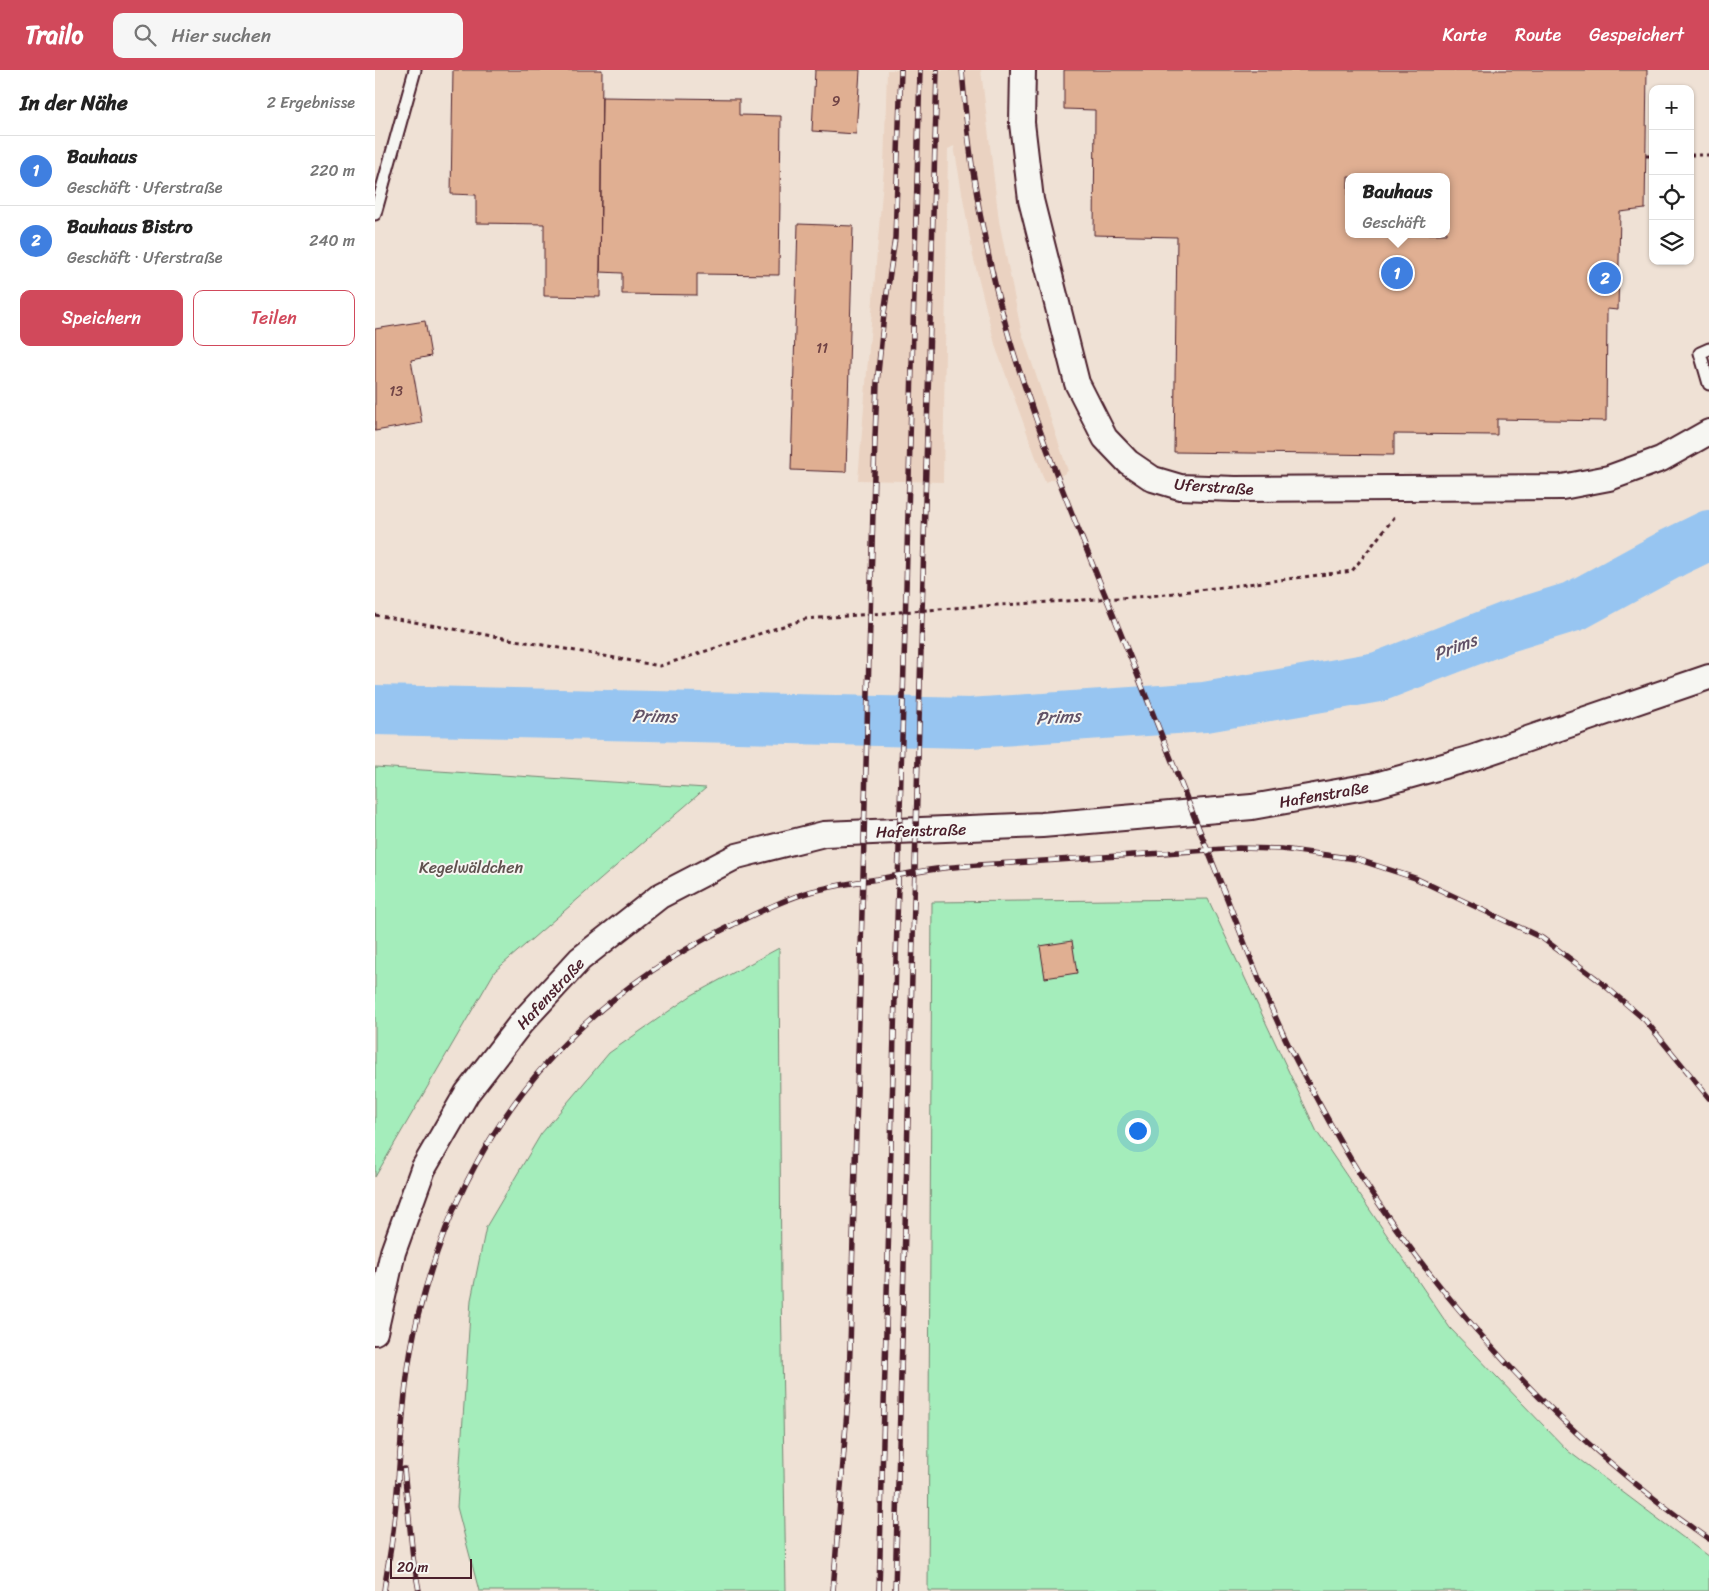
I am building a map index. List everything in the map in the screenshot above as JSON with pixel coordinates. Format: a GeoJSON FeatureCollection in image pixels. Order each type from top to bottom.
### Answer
{"type":"FeatureCollection","features":[{"type":"Feature","properties":{"kind":"street","name":"Uferstraße"},"geometry":{"type":"LineString","coordinates":[[1023,70],[1022,123],[1031,200],[1077,384],[1105,438],[1128,462],[1153,479],[1180,487],[1235,490],[1562,487],[1609,478],[1661,459],[1709,432]]}},
{"type":"Feature","properties":{"kind":"street","name":"Hafenstraße"},"geometry":{"type":"LineString","coordinates":[[375,1332],[393,1252],[423,1170],[467,1092],[521,1023],[580,959],[660,896],[737,856],[823,834],[1042,825],[1243,808],[1376,785],[1473,758],[1709,677]]}},
{"type":"Feature","properties":{"kind":"lane"},"geometry":{"type":"LineString","coordinates":[[375,214],[415,70]]}},
{"type":"Feature","properties":{"kind":"lane"},"geometry":{"type":"LineString","coordinates":[[1709,349],[1700,353],[1709,384]]}},
{"type":"Feature","properties":{"kind":"path"},"geometry":{"type":"LineString","coordinates":[[1694,155],[1709,155]]}},
{"type":"Feature","properties":{"kind":"path"},"geometry":{"type":"LineString","coordinates":[[375,615],[660,666],[805,619],[967,606],[1150,596],[1352,571],[1417,489]]}},
{"type":"Feature","properties":{"kind":"shaded area"},"geometry":{"type":"Polygon","coordinates":[[[887,70],[981,70],[999,221],[1021,330],[1068,471],[1059,477],[1045,482],[996,348],[973,256],[954,146],[948,149],[943,482],[858,480],[884,168],[887,70]]]}},
{"type":"Feature","properties":{"kind":"green space","name":"Kegelwäldchen"},"geometry":{"type":"Polygon","coordinates":[[[375,767],[706,788],[495,971],[375,1177],[375,767]]]}},
{"type":"Feature","properties":{"kind":"green space"},"geometry":{"type":"Polygon","coordinates":[[[1208,899],[1317,1132],[1450,1328],[1568,1451],[1709,1557],[1709,1591],[928,1591],[932,902],[1208,899]]]}},
{"type":"Feature","properties":{"kind":"green space"},"geometry":{"type":"Polygon","coordinates":[[[779,948],[781,1288],[786,1591],[479,1591],[457,1507],[471,1300],[486,1227],[541,1134],[609,1053],[692,995],[779,948]]]}},
{"type":"Feature","properties":{"kind":"building"},"geometry":{"type":"Polygon","coordinates":[[[453,70],[602,70],[600,297],[544,296],[544,224],[476,223],[476,195],[451,194],[453,70]]]}},
{"type":"Feature","properties":{"kind":"building"},"geometry":{"type":"Polygon","coordinates":[[[815,70],[860,70],[856,134],[812,131],[815,70]]]}},
{"type":"Feature","properties":{"kind":"building"},"geometry":{"type":"Polygon","coordinates":[[[1064,70],[1647,70],[1645,209],[1620,212],[1618,310],[1607,309],[1606,421],[1497,419],[1497,435],[1394,434],[1394,455],[1174,452],[1177,237],[1094,235],[1095,110],[1064,109],[1064,70]]]}},
{"type":"Feature","properties":{"kind":"building"},"geometry":{"type":"Polygon","coordinates":[[[602,97],[739,99],[739,115],[781,116],[779,275],[697,274],[697,295],[622,294],[622,273],[600,272],[602,97]]]}},
{"type":"Feature","properties":{"kind":"building"},"geometry":{"type":"Polygon","coordinates":[[[798,224],[853,226],[846,472],[791,470],[798,224]]]}},
{"type":"Feature","properties":{"kind":"building"},"geometry":{"type":"Polygon","coordinates":[[[425,321],[431,356],[411,360],[422,423],[375,431],[375,329],[425,321]]]}},
{"type":"Feature","properties":{"kind":"building"},"geometry":{"type":"Polygon","coordinates":[[[1072,941],[1077,973],[1045,978],[1040,946],[1072,941]]]}},
{"type":"Feature","properties":{"kind":"waterway","name":"Prims"},"geometry":{"type":"LineString","coordinates":[[375,710],[970,723],[1205,707],[1378,677],[1507,627],[1575,606],[1709,535]]}},
{"type":"Feature","properties":{"kind":"railway"},"geometry":{"type":"LineString","coordinates":[[833,1591],[849,1385],[877,383],[884,314],[895,238],[901,70]]}},
{"type":"Feature","properties":{"kind":"railway"},"geometry":{"type":"LineString","coordinates":[[879,1591],[920,70]]}},
{"type":"Feature","properties":{"kind":"railway"},"geometry":{"type":"LineString","coordinates":[[895,1591],[937,70]]}},
{"type":"Feature","properties":{"kind":"railway"},"geometry":{"type":"LineString","coordinates":[[962,70],[968,137],[978,205],[1000,304],[1035,417],[1065,497],[1254,965],[1297,1062],[1343,1146],[1380,1205],[1417,1257],[1481,1336],[1589,1444],[1668,1509],[1709,1539]]}},
{"type":"Feature","properties":{"kind":"railway"},"geometry":{"type":"LineString","coordinates":[[384,1591],[395,1511],[408,1371],[418,1316],[437,1252],[462,1192],[492,1136],[528,1086],[569,1039],[616,997],[669,960],[728,927],[791,898],[845,884],[935,869],[975,865],[1239,848],[1282,849],[1356,859],[1415,878],[1542,938],[1597,979],[1645,1020],[1709,1098]]}},
{"type":"Feature","properties":{"kind":"railway"},"geometry":{"type":"LineString","coordinates":[[404,1469],[413,1558],[419,1591]]}},
{"type":"Feature","properties":{"kind":"place","name":"Bauhaus"},"geometry":{"type":"Point","coordinates":[1397,273]}},
{"type":"Feature","properties":{"kind":"place","name":"Bauhaus Bistro"},"geometry":{"type":"Point","coordinates":[1605,278]}}]}
